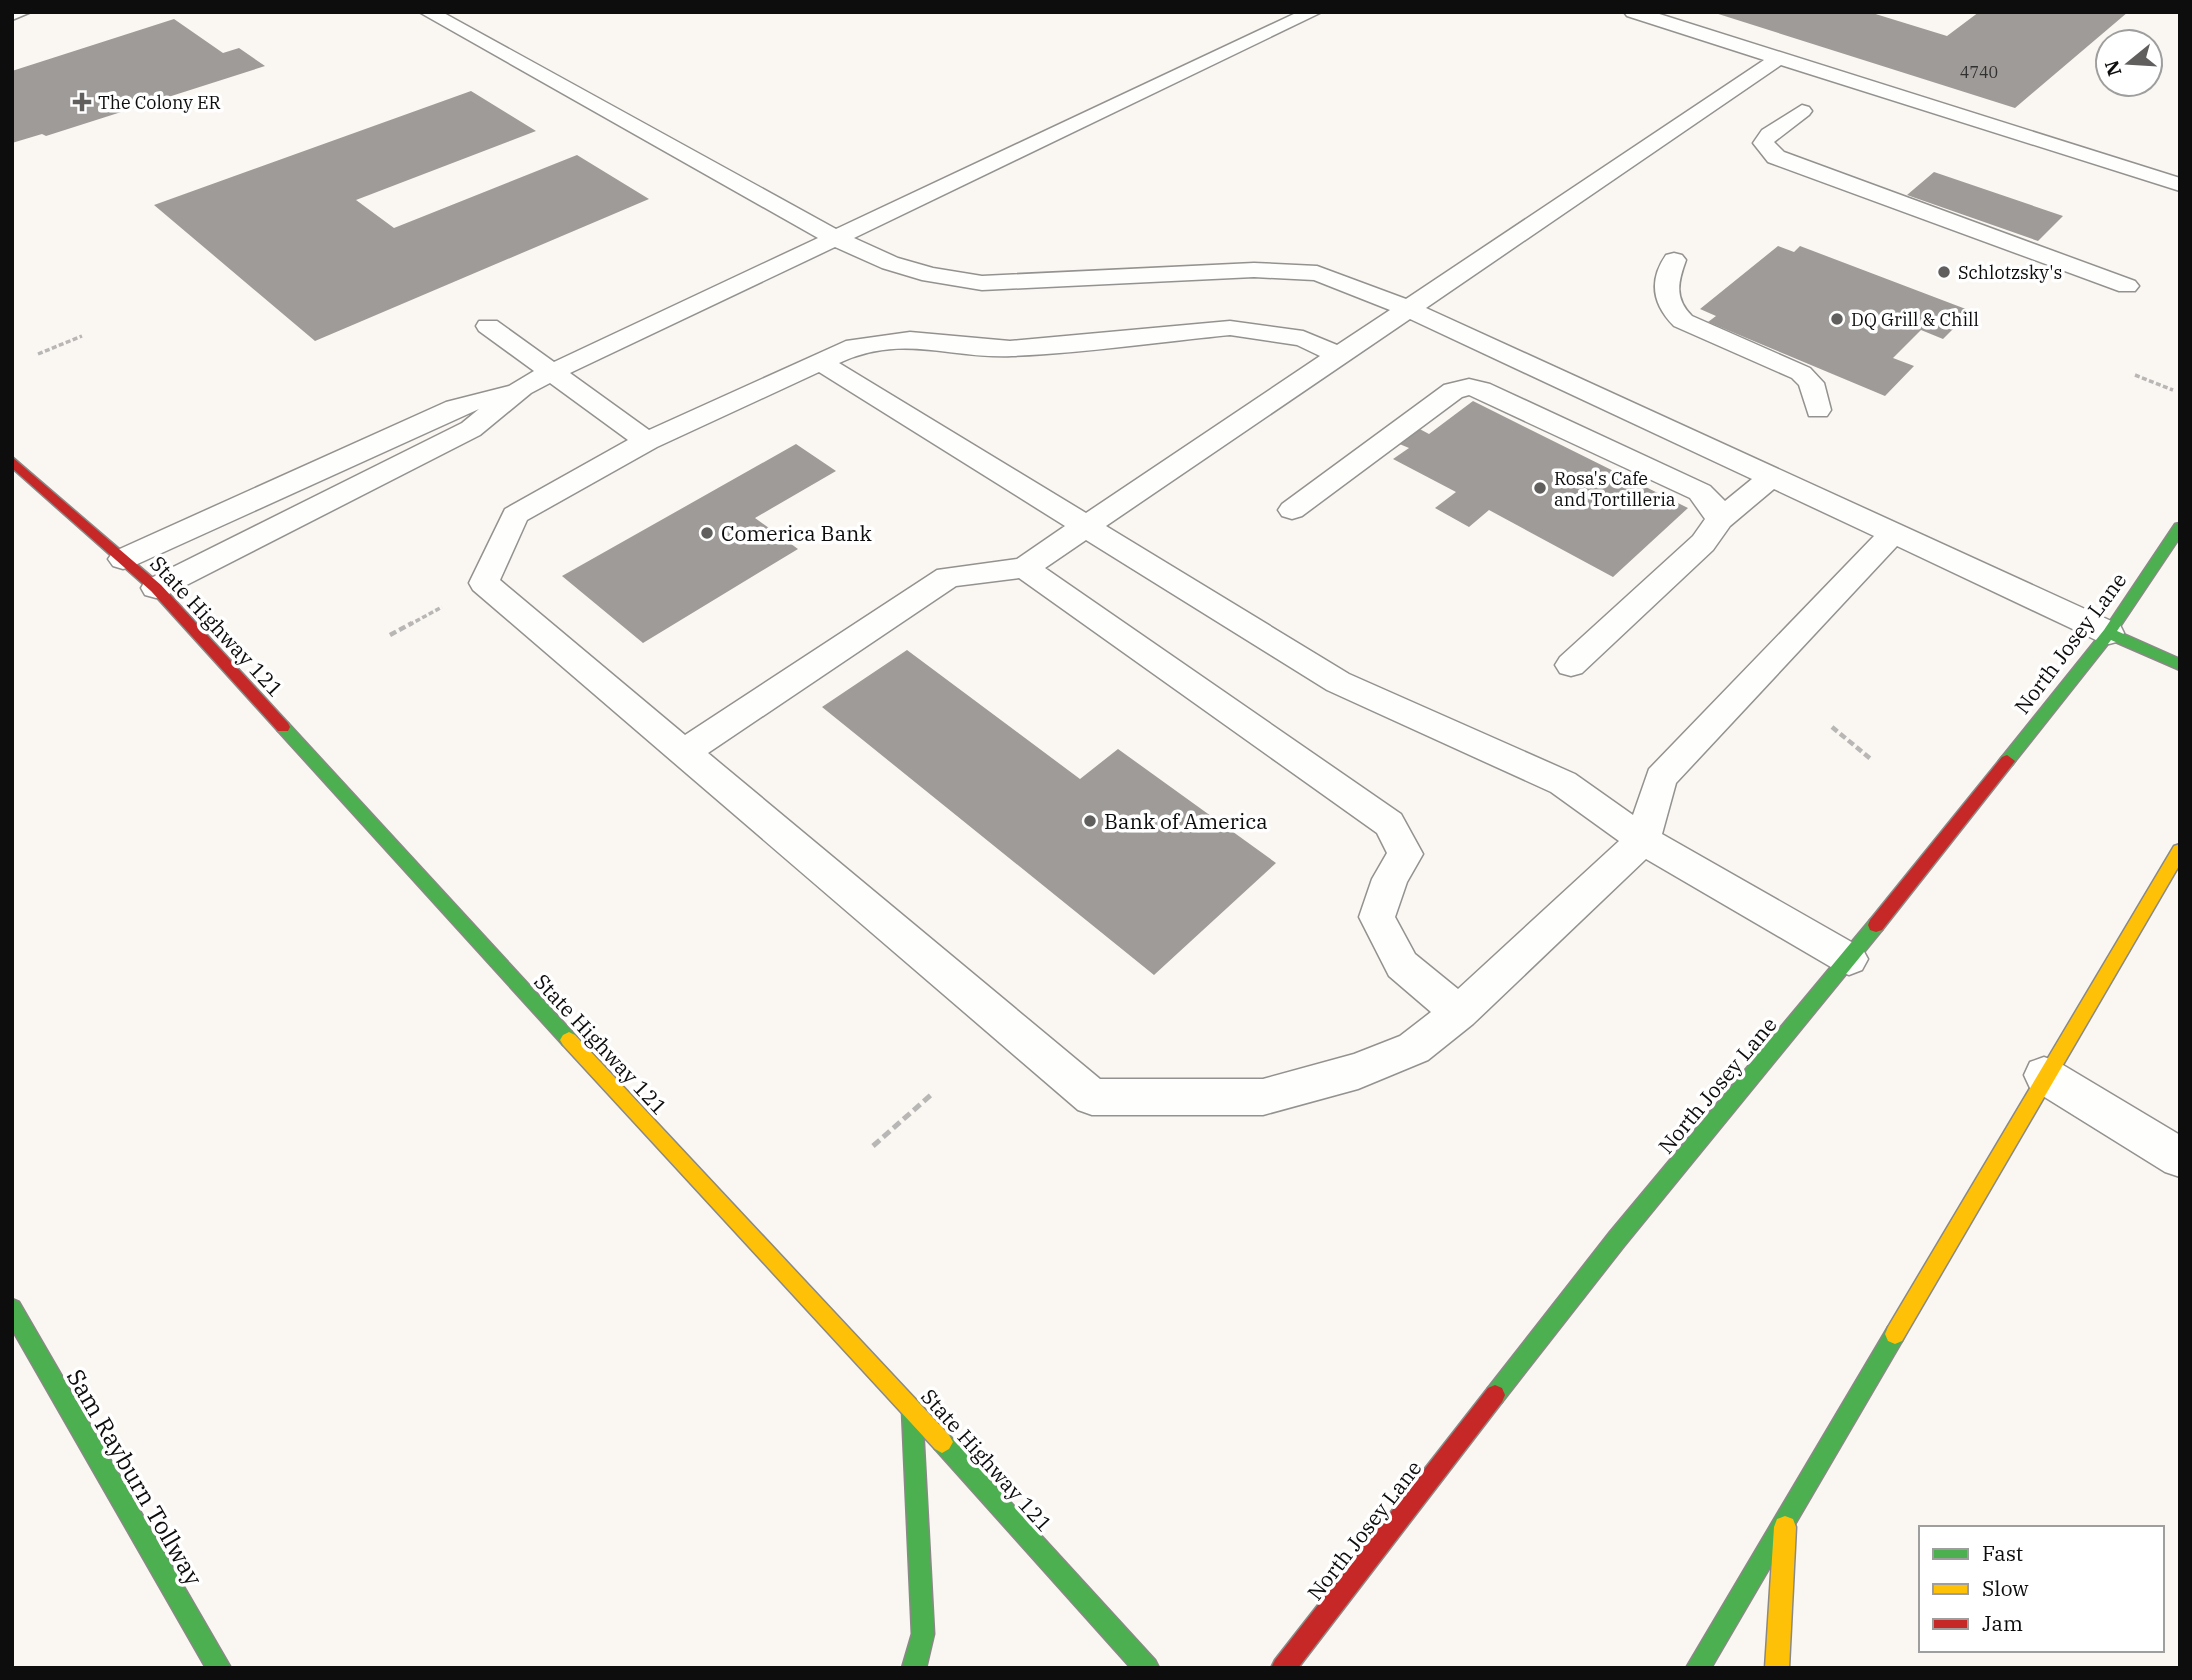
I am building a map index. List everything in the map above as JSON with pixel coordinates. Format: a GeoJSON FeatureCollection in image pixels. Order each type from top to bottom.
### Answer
{"type":"FeatureCollection","features":[{"type":"Feature","properties":{"kind":"main road","name":"State Highway 121"},"geometry":{"type":"LineString","coordinates":[[12,461],[156,588],[1147,1668]]}},
{"type":"Feature","properties":{"kind":"main road","name":"North Josey Lane"},"geometry":{"type":"LineString","coordinates":[[1283,1668],[1617,1239],[1849,958],[2109,633],[2180,527]]}},
{"type":"Feature","properties":{"kind":"main road"},"geometry":{"type":"LineString","coordinates":[[2109,633],[2180,665]]}},
{"type":"Feature","properties":{"kind":"main road"},"geometry":{"type":"LineString","coordinates":[[1698,1668],[2044,1075],[2180,850]]}},
{"type":"Feature","properties":{"kind":"main road","name":"Sam Rayburn Tollway"},"geometry":{"type":"LineString","coordinates":[[12,1308],[219,1668]]}},
{"type":"Feature","properties":{"kind":"main road"},"geometry":{"type":"LineString","coordinates":[[912,1409],[923,1634],[914,1668]]}},
{"type":"Feature","properties":{"kind":"main road"},"geometry":{"type":"LineString","coordinates":[[1777,1668],[1786,1517]]}},
{"type":"Feature","properties":{"kind":"lane"},"geometry":{"type":"LineString","coordinates":[[12,15],[22,12]]}},
{"type":"Feature","properties":{"kind":"lane"},"geometry":{"type":"LineString","coordinates":[[428,12],[835,238],[900,266],[930,275],[982,283],[1254,270],[1317,273],[1407,308],[2109,633]]}},
{"type":"Feature","properties":{"kind":"lane"},"geometry":{"type":"LineString","coordinates":[[156,588],[471,429],[522,388],[552,372],[1313,12]]}},
{"type":"Feature","properties":{"kind":"lane"},"geometry":{"type":"LineString","coordinates":[[1633,12],[2180,185]]}},
{"type":"Feature","properties":{"kind":"lane"},"geometry":{"type":"LineString","coordinates":[[684,752],[948,577],[1024,568],[1779,58]]}},
{"type":"Feature","properties":{"kind":"lane"},"geometry":{"type":"LineString","coordinates":[[1802,111],[1769,134],[1763,143],[1776,157],[2127,286]]}},
{"type":"Feature","properties":{"kind":"lane"},"geometry":{"type":"LineString","coordinates":[[1674,260],[1665,282],[1665,299],[1671,311],[1682,321],[1801,373],[1811,383],[1818,410]]}},
{"type":"Feature","properties":{"kind":"lane"},"geometry":{"type":"LineString","coordinates":[[488,326],[648,441]]}},
{"type":"Feature","properties":{"kind":"lane"},"geometry":{"type":"LineString","coordinates":[[1338,355],[1303,338],[1230,328],[1010,349],[910,339],[855,346],[648,441],[515,515],[484,583],[1092,1097],[1263,1097],[1359,1071],[1414,1048],[1459,1012],[1643,840],[1661,778],[1894,532]]}},
{"type":"Feature","properties":{"kind":"lane"},"geometry":{"type":"LineString","coordinates":[[822,363],[1338,682],[1563,783],[1643,840],[1849,958]]}},
{"type":"Feature","properties":{"kind":"lane"},"geometry":{"type":"LineString","coordinates":[[1292,510],[1453,391],[1469,387],[1481,390],[1700,492],[1715,508],[1720,520]]}},
{"type":"Feature","properties":{"kind":"lane"},"geometry":{"type":"LineString","coordinates":[[123,559],[455,408],[522,388]]}},
{"type":"Feature","properties":{"kind":"lane"},"geometry":{"type":"LineString","coordinates":[[1571,665],[1703,543],[1720,520],[1773,476]]}},
{"type":"Feature","properties":{"kind":"lane"},"geometry":{"type":"LineString","coordinates":[[1024,568],[1389,824],[1405,854],[1390,878],[1377,917],[1402,965],[1459,1012]]}},
{"type":"Feature","properties":{"kind":"lane"},"geometry":{"type":"LineString","coordinates":[[2044,1075],[2180,1158]]}},
{"type":"Feature","properties":{"kind":"path"},"geometry":{"type":"LineString","coordinates":[[38,354],[82,336]]}},
{"type":"Feature","properties":{"kind":"path"},"geometry":{"type":"LineString","coordinates":[[2135,375],[2173,390]]}},
{"type":"Feature","properties":{"kind":"path"},"geometry":{"type":"LineString","coordinates":[[390,635],[450,603]]}},
{"type":"Feature","properties":{"kind":"path"},"geometry":{"type":"LineString","coordinates":[[1832,727],[1872,760]]}},
{"type":"Feature","properties":{"kind":"path"},"geometry":{"type":"LineString","coordinates":[[873,1146],[932,1094]]}},
{"type":"Feature","properties":{"kind":"building"},"geometry":{"type":"Polygon","coordinates":[[[1712,12],[1869,12],[1947,36],[1979,12],[2128,12],[2109,28],[2094,28],[2094,41],[2015,108],[1712,12]]]}},
{"type":"Feature","properties":{"kind":"building","name":"The Colony ER"},"geometry":{"type":"Polygon","coordinates":[[[174,19],[223,53],[239,48],[265,66],[46,136],[42,134],[12,143],[12,71],[174,19]]]}},
{"type":"Feature","properties":{"kind":"building"},"geometry":{"type":"Polygon","coordinates":[[[471,91],[536,131],[356,200],[394,228],[577,155],[649,199],[315,341],[154,205],[471,91]]]}},
{"type":"Feature","properties":{"kind":"building"},"geometry":{"type":"Polygon","coordinates":[[[1934,172],[2063,216],[2038,241],[1907,195],[1934,172]]]}},
{"type":"Feature","properties":{"kind":"building","name":"DQ Grill & Chill"},"geometry":{"type":"Polygon","coordinates":[[[1778,246],[1794,252],[1800,246],[1971,311],[1943,339],[1921,330],[1893,358],[1914,366],[1885,396],[1708,322],[1716,316],[1700,309],[1778,246]]]}},
{"type":"Feature","properties":{"kind":"building"},"geometry":{"type":"Polygon","coordinates":[[[1473,401],[1688,508],[1613,577],[1489,510],[1469,527],[1435,508],[1456,492],[1393,459],[1409,448],[1378,435],[1401,419],[1429,434],[1473,401]]]}},
{"type":"Feature","properties":{"kind":"building","name":"Comerica Bank"},"geometry":{"type":"Polygon","coordinates":[[[796,444],[836,471],[755,518],[798,549],[643,643],[562,576],[796,444]]]}},
{"type":"Feature","properties":{"kind":"building","name":"Bank of America"},"geometry":{"type":"Polygon","coordinates":[[[907,650],[1080,779],[1118,749],[1276,863],[1154,975],[822,707],[907,650]]]}},
{"type":"Feature","properties":{"kind":"traffic: fast"},"geometry":{"type":"LineString","coordinates":[[2007,761],[2109,633],[2180,527]]}},
{"type":"Feature","properties":{"kind":"traffic: fast"},"geometry":{"type":"LineString","coordinates":[[2109,633],[2180,665]]}},
{"type":"Feature","properties":{"kind":"traffic: fast"},"geometry":{"type":"LineString","coordinates":[[283,727],[569,1040]]}},
{"type":"Feature","properties":{"kind":"traffic: fast"},"geometry":{"type":"LineString","coordinates":[[1495,1395],[1617,1239],[1876,925]]}},
{"type":"Feature","properties":{"kind":"traffic: fast"},"geometry":{"type":"LineString","coordinates":[[12,1309],[219,1668]]}},
{"type":"Feature","properties":{"kind":"traffic: fast"},"geometry":{"type":"LineString","coordinates":[[1698,1668],[1895,1334]]}},
{"type":"Feature","properties":{"kind":"traffic: fast"},"geometry":{"type":"LineString","coordinates":[[912,1409],[923,1634],[914,1668]]}},
{"type":"Feature","properties":{"kind":"traffic: fast"},"geometry":{"type":"LineString","coordinates":[[942,1442],[1147,1668]]}},
{"type":"Feature","properties":{"kind":"traffic: slow"},"geometry":{"type":"LineString","coordinates":[[1895,1334],[2180,850]]}},
{"type":"Feature","properties":{"kind":"traffic: slow"},"geometry":{"type":"LineString","coordinates":[[569,1040],[942,1442]]}},
{"type":"Feature","properties":{"kind":"traffic: slow"},"geometry":{"type":"LineString","coordinates":[[1777,1668],[1785,1527]]}},
{"type":"Feature","properties":{"kind":"traffic: jam"},"geometry":{"type":"LineString","coordinates":[[12,461],[156,588],[283,727]]}},
{"type":"Feature","properties":{"kind":"traffic: jam"},"geometry":{"type":"LineString","coordinates":[[1876,925],[2007,761]]}},
{"type":"Feature","properties":{"kind":"traffic: jam"},"geometry":{"type":"LineString","coordinates":[[1283,1668],[1495,1395]]}},
{"type":"Feature","properties":{"kind":"place","name":"The Colony ER"},"geometry":{"type":"Point","coordinates":[82,102]}},
{"type":"Feature","properties":{"kind":"place","name":"Schlotzsky's"},"geometry":{"type":"Point","coordinates":[1944,272]}},
{"type":"Feature","properties":{"kind":"place","name":"DQ Grill & Chill"},"geometry":{"type":"Point","coordinates":[1837,319]}},
{"type":"Feature","properties":{"kind":"place","name":"Rosa's Cafe and Tortilleria"},"geometry":{"type":"Point","coordinates":[1540,488]}},
{"type":"Feature","properties":{"kind":"place","name":"Comerica Bank"},"geometry":{"type":"Point","coordinates":[707,533]}},
{"type":"Feature","properties":{"kind":"place","name":"Bank of America"},"geometry":{"type":"Point","coordinates":[1090,821]}}]}
